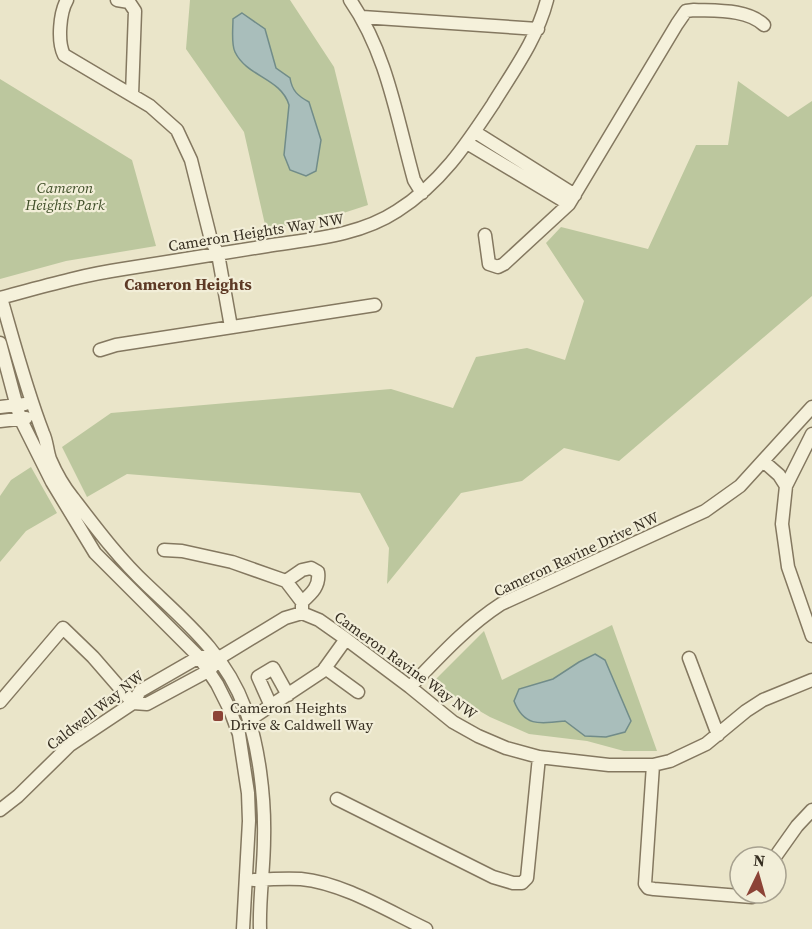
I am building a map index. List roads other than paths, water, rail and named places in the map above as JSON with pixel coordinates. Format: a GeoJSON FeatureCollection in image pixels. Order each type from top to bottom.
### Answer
{"type":"FeatureCollection","features":[{"type":"Feature","properties":{"kind":"street"},"geometry":{"type":"LineString","coordinates":[[68,0],[64,7],[61,38],[64,55],[161,114],[182,138],[191,160],[210,240],[218,254],[231,327]]}},
{"type":"Feature","properties":{"kind":"street"},"geometry":{"type":"LineString","coordinates":[[117,0],[129,2],[135,11],[132,95]]}},
{"type":"Feature","properties":{"kind":"street"},"geometry":{"type":"LineString","coordinates":[[350,0],[362,17],[381,58],[414,180],[422,193]]}},
{"type":"Feature","properties":{"kind":"street","name":"Cameron Heights Way NW"},"geometry":{"type":"LineString","coordinates":[[1,298],[101,272],[350,232],[396,213],[422,193],[453,162],[475,132],[528,49],[538,29],[547,0]]}},
{"type":"Feature","properties":{"kind":"street"},"geometry":{"type":"LineString","coordinates":[[485,235],[489,264],[498,267],[504,264],[572,199],[682,15],[694,10],[747,15],[757,18],[764,25]]}},
{"type":"Feature","properties":{"kind":"street"},"geometry":{"type":"LineString","coordinates":[[362,17],[538,29]]}},
{"type":"Feature","properties":{"kind":"street"},"geometry":{"type":"LineString","coordinates":[[475,132],[572,199]]}},
{"type":"Feature","properties":{"kind":"street"},"geometry":{"type":"LineString","coordinates":[[467,143],[572,199]]}},
{"type":"Feature","properties":{"kind":"street"},"geometry":{"type":"LineString","coordinates":[[1,298],[36,416],[44,435],[45,458]]}},
{"type":"Feature","properties":{"kind":"street"},"geometry":{"type":"LineString","coordinates":[[99,350],[116,345],[375,305]]}},
{"type":"Feature","properties":{"kind":"street"},"geometry":{"type":"LineString","coordinates":[[0,343],[20,418],[45,458],[95,553],[199,657],[210,670],[230,710],[239,734],[245,769],[249,821],[243,929]]}},
{"type":"Feature","properties":{"kind":"street"},"geometry":{"type":"LineString","coordinates":[[0,407],[32,402]]}},
{"type":"Feature","properties":{"kind":"street","name":"Cameron Ravine Drive NW"},"geometry":{"type":"LineString","coordinates":[[410,687],[484,615],[501,604],[705,512],[740,486],[812,408]]}},
{"type":"Feature","properties":{"kind":"street"},"geometry":{"type":"LineString","coordinates":[[0,421],[36,416]]}},
{"type":"Feature","properties":{"kind":"street"},"geometry":{"type":"LineString","coordinates":[[812,434],[786,486],[782,524],[782,538],[788,567],[812,636]]}},
{"type":"Feature","properties":{"kind":"street"},"geometry":{"type":"LineString","coordinates":[[763,462],[779,475],[786,486]]}},
{"type":"Feature","properties":{"kind":"street"},"geometry":{"type":"LineString","coordinates":[[68,500],[145,584],[179,614],[219,658],[232,678],[254,738],[262,793],[266,880],[260,929]]}},
{"type":"Feature","properties":{"kind":"street"},"geometry":{"type":"LineString","coordinates":[[164,550],[182,551],[232,562],[286,581],[302,607]]}},
{"type":"Feature","properties":{"kind":"street"},"geometry":{"type":"LineString","coordinates":[[0,702],[63,628],[93,657],[133,703],[147,704],[210,670],[219,658],[302,607],[319,580],[318,572],[311,568],[302,570],[286,581]]}},
{"type":"Feature","properties":{"kind":"street","name":"Cameron Ravine Way NW"},"geometry":{"type":"LineString","coordinates":[[302,607],[453,722],[506,748],[539,757],[609,765],[653,765],[670,761],[706,744],[763,700],[812,680]]}},
{"type":"Feature","properties":{"kind":"street"},"geometry":{"type":"LineString","coordinates":[[249,720],[326,668],[346,639]]}},
{"type":"Feature","properties":{"kind":"street"},"geometry":{"type":"LineString","coordinates":[[199,657],[219,658]]}},
{"type":"Feature","properties":{"kind":"street","name":"Caldwell Way NW"},"geometry":{"type":"LineString","coordinates":[[0,810],[18,796],[70,745],[133,703],[140,691],[199,657]]}},
{"type":"Feature","properties":{"kind":"street"},"geometry":{"type":"LineString","coordinates":[[689,658],[718,735]]}},
{"type":"Feature","properties":{"kind":"street"},"geometry":{"type":"LineString","coordinates":[[271,706],[258,677],[273,668],[288,694]]}},
{"type":"Feature","properties":{"kind":"street"},"geometry":{"type":"LineString","coordinates":[[326,668],[358,692]]}},
{"type":"Feature","properties":{"kind":"street"},"geometry":{"type":"LineString","coordinates":[[337,799],[493,877],[513,883],[522,883],[527,878],[539,757]]}},
{"type":"Feature","properties":{"kind":"street"},"geometry":{"type":"LineString","coordinates":[[653,765],[645,884],[648,888],[654,889],[728,895]]}},
{"type":"Feature","properties":{"kind":"street"},"geometry":{"type":"LineString","coordinates":[[784,845],[812,810]]}},
{"type":"Feature","properties":{"kind":"street"},"geometry":{"type":"LineString","coordinates":[[244,881],[300,879],[322,883],[345,891],[426,929]]}},
{"type":"Feature","properties":{"kind":"place","name":"Cameron Heights Drive & Caldwell Way"},"geometry":{"type":"Point","coordinates":[218,716]}},
{"type":"Feature","properties":{"kind":"district","name":"Cameron Heights"},"geometry":{"type":"Point","coordinates":[188,284]}},
{"type":"Feature","properties":{"kind":"park label","name":"Cameron Heights Park"},"geometry":{"type":"Point","coordinates":[65,196]}}]}
